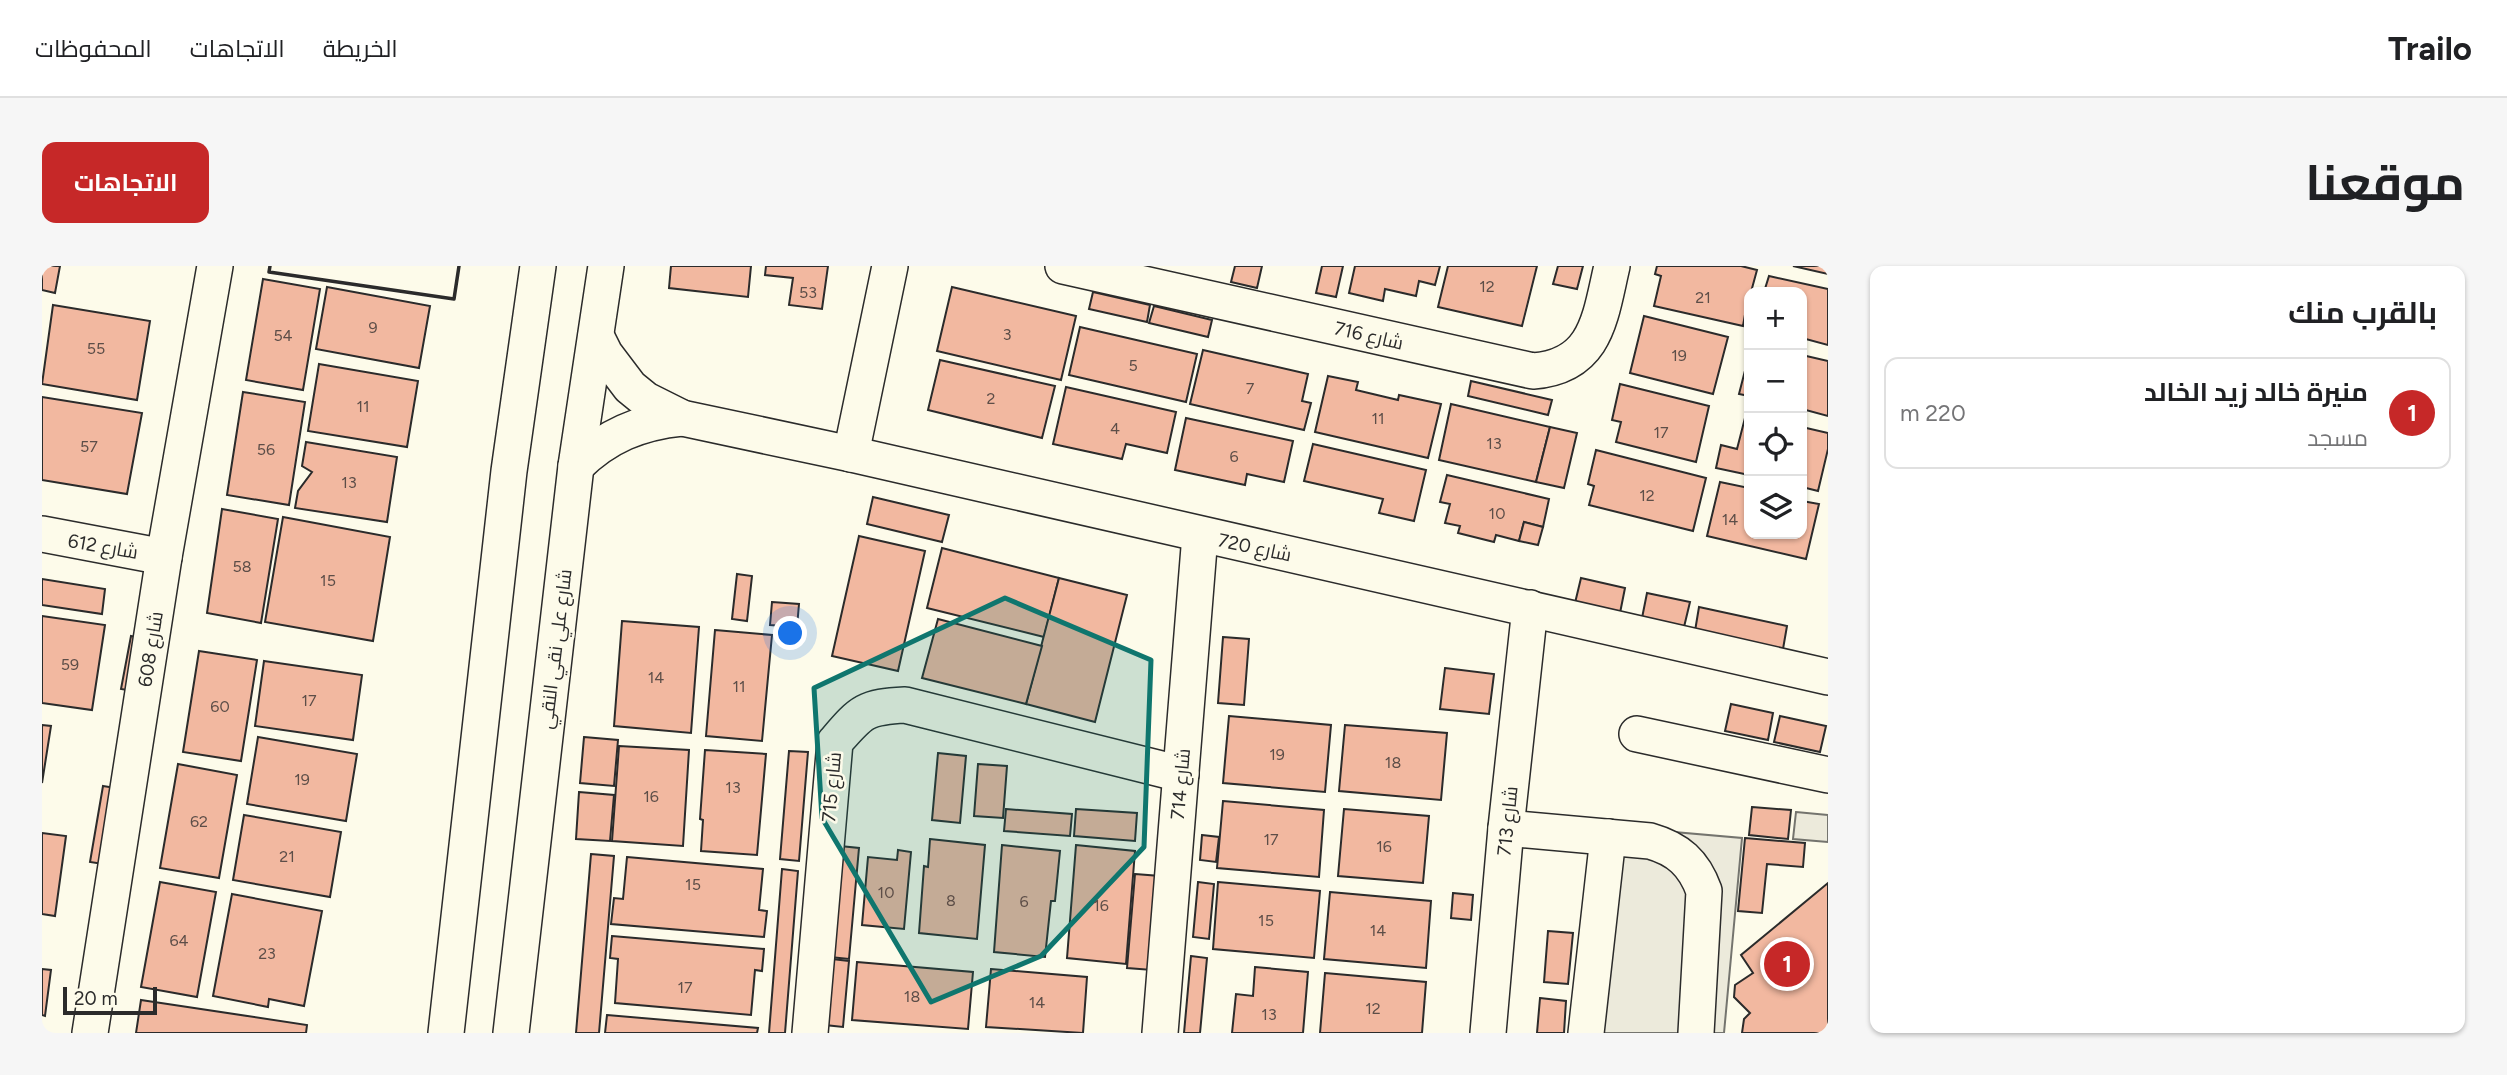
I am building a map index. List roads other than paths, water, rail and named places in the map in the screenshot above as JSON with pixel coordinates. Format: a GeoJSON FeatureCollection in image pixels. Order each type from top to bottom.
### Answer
{"type":"FeatureCollection","features":[{"type":"Feature","properties":{"kind":"street","name":"شارع 608"},"geometry":{"type":"LineString","coordinates":[[89,1033],[164,557],[215,266]]}},
{"type":"Feature","properties":{"kind":"street"},"geometry":{"type":"LineString","coordinates":[[446,1033],[509,471],[538,266]]}},
{"type":"Feature","properties":{"kind":"street","name":"شارع علي نقي النقي"},"geometry":{"type":"LineString","coordinates":[[511,1033],[576,466],[606,266]]}},
{"type":"Feature","properties":{"kind":"street"},"geometry":{"type":"LineString","coordinates":[[851,454],[890,266]]}},
{"type":"Feature","properties":{"kind":"street","name":"شارع 716"},"geometry":{"type":"LineString","coordinates":[[1063,266],[1533,371],[1549,370],[1563,365],[1587,345],[1595,331],[1612,266]]}},
{"type":"Feature","properties":{"kind":"street","name":"شارع 720"},"geometry":{"type":"LineString","coordinates":[[596,336],[604,355],[630,387],[646,400],[682,418],[851,454],[1828,677]]}},
{"type":"Feature","properties":{"kind":"street","name":"شارع 720"},"geometry":{"type":"LineString","coordinates":[[576,466],[590,451],[626,430],[682,418]]}},
{"type":"Feature","properties":{"kind":"street","name":"شارع 612"},"geometry":{"type":"LineString","coordinates":[[42,534],[164,557]]}},
{"type":"Feature","properties":{"kind":"street","name":"شارع 714"},"geometry":{"type":"LineString","coordinates":[[1160,1033],[1200,535]]}},
{"type":"Feature","properties":{"kind":"street","name":"شارع 713"},"geometry":{"type":"LineString","coordinates":[[1488,1033],[1506,828],[1530,608]]}},
{"type":"Feature","properties":{"kind":"street","name":"شارع 715"},"geometry":{"type":"LineString","coordinates":[[810,1033],[835,741],[860,714],[880,706],[905,705],[1181,774]]}},
{"type":"Feature","properties":{"kind":"street"},"geometry":{"type":"LineString","coordinates":[[1637,734],[1828,775]]}},
{"type":"Feature","properties":{"kind":"street"},"geometry":{"type":"LineString","coordinates":[[1506,828],[1608,836],[1665,845],[1690,863],[1704,891],[1696,1033]]}},
{"type":"Feature","properties":{"kind":"street"},"geometry":{"type":"LineString","coordinates":[[1586,1033],[1608,836]]}},
{"type":"Feature","properties":{"kind":"place","name":"منيرة خالد زيد الخالد"},"geometry":{"type":"Point","coordinates":[1787,964]}}]}
